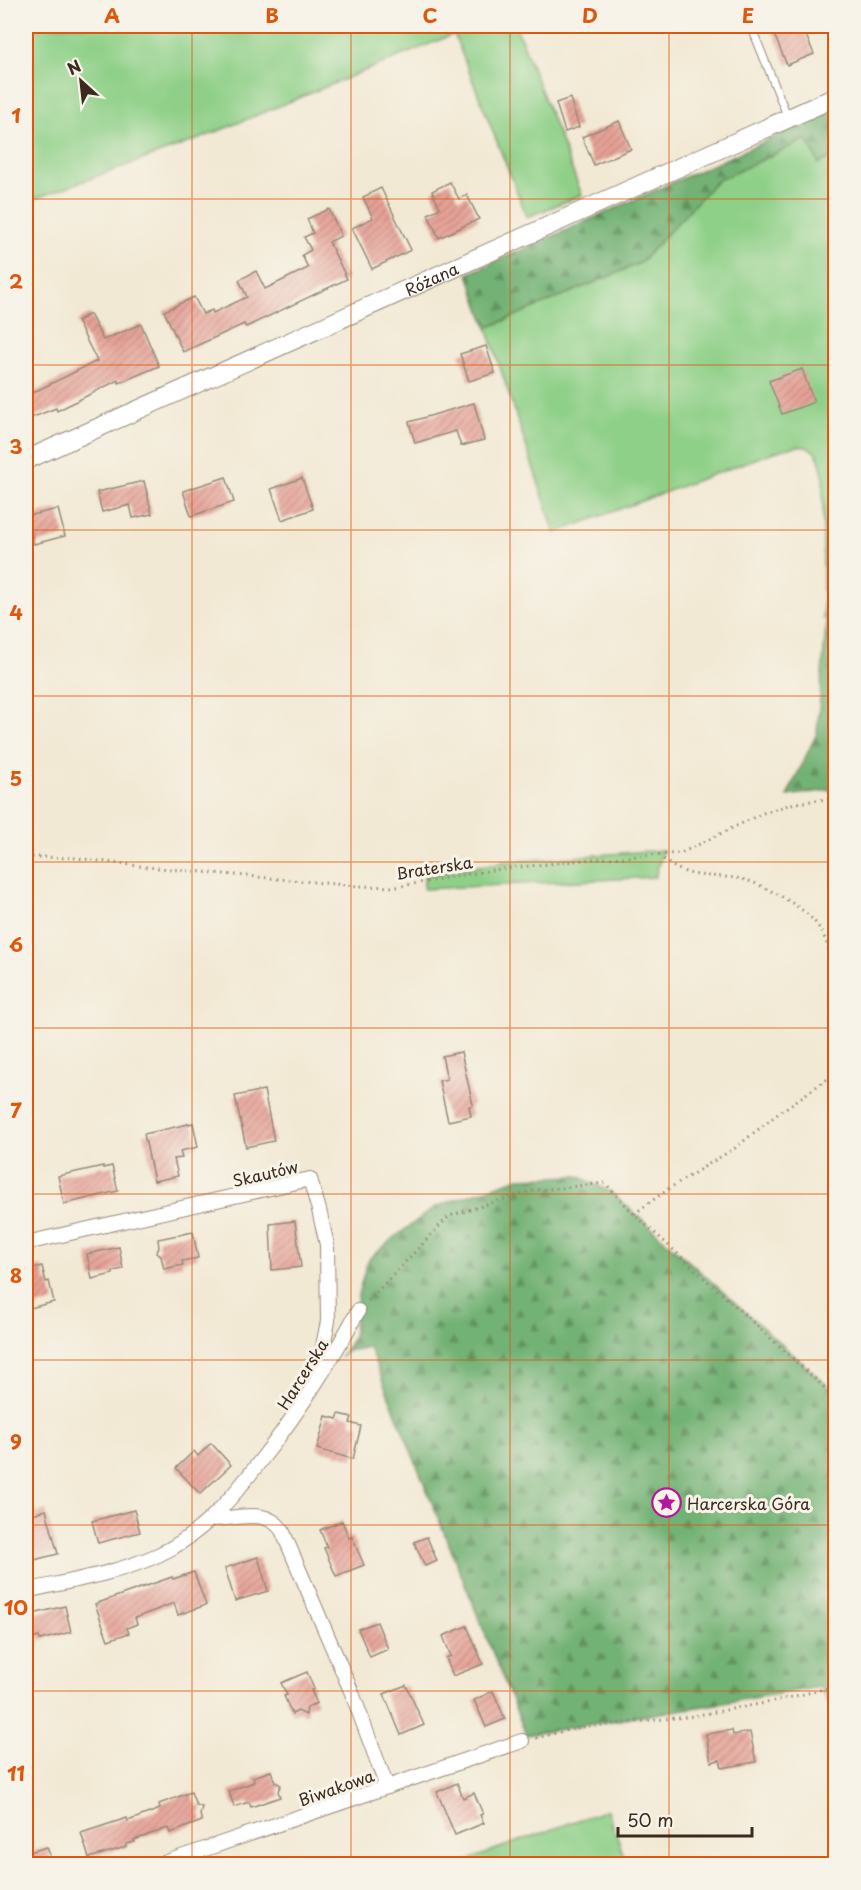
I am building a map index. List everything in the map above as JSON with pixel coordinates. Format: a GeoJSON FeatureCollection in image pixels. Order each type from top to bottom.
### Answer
{"type":"FeatureCollection","features":[{"type":"Feature","properties":{"kind":"street","name":"Różana"},"geometry":{"type":"LineString","coordinates":[[26,460],[836,97]]}},
{"type":"Feature","properties":{"kind":"street","name":"Skautów"},"geometry":{"type":"LineString","coordinates":[[26,1243],[310,1179],[327,1245],[328,1321],[316,1382]]}},
{"type":"Feature","properties":{"kind":"street","name":"Harcerska"},"geometry":{"type":"LineString","coordinates":[[26,1591],[128,1567],[159,1554],[187,1538],[211,1519],[230,1500],[292,1420],[358,1311]]}},
{"type":"Feature","properties":{"kind":"street"},"geometry":{"type":"LineString","coordinates":[[211,1519],[262,1516],[277,1524],[282,1530],[352,1693],[387,1788]]}},
{"type":"Feature","properties":{"kind":"street","name":"Biwakowa"},"geometry":{"type":"LineString","coordinates":[[161,1864],[522,1741]]}},
{"type":"Feature","properties":{"kind":"lane"},"geometry":{"type":"LineString","coordinates":[[751,26],[788,118]]}},
{"type":"Feature","properties":{"kind":"path","name":"Braterska"},"geometry":{"type":"LineString","coordinates":[[26,858],[75,858],[147,867],[357,886],[396,886],[493,870],[593,859],[681,853],[763,813],[795,803],[836,798]]}},
{"type":"Feature","properties":{"kind":"path"},"geometry":{"type":"LineString","coordinates":[[659,855],[669,865],[686,873],[744,879],[774,893],[805,912],[820,928],[828,945],[836,989]]}},
{"type":"Feature","properties":{"kind":"path"},"geometry":{"type":"LineString","coordinates":[[634,1214],[668,1189],[735,1148],[780,1112],[836,1073]]}},
{"type":"Feature","properties":{"kind":"path"},"geometry":{"type":"LineString","coordinates":[[358,1311],[449,1216],[531,1191],[605,1183],[634,1214],[836,1398]]}},
{"type":"Feature","properties":{"kind":"path"},"geometry":{"type":"LineString","coordinates":[[522,1741],[580,1727],[708,1714],[836,1686]]}},
{"type":"Feature","properties":{"kind":"green space"},"geometry":{"type":"Polygon","coordinates":[[[26,26],[516,26],[582,195],[527,217],[454,34],[199,139],[26,202],[26,26]]]}},
{"type":"Feature","properties":{"kind":"green space"},"geometry":{"type":"Polygon","coordinates":[[[835,110],[835,155],[819,164],[807,139],[716,181],[640,263],[487,328],[468,274],[835,110]]]}},
{"type":"Feature","properties":{"kind":"green space"},"geometry":{"type":"Polygon","coordinates":[[[807,139],[819,164],[835,155],[835,609],[823,619],[823,473],[818,457],[812,450],[795,446],[771,453],[555,533],[487,328],[640,263],[716,181],[807,139]]]}},
{"type":"Feature","properties":{"kind":"green space"},"geometry":{"type":"Polygon","coordinates":[[[835,609],[835,789],[787,796],[817,733],[827,615],[835,609]]]}},
{"type":"Feature","properties":{"kind":"green space"},"geometry":{"type":"Polygon","coordinates":[[[663,850],[655,877],[424,889],[424,876],[502,862],[663,850]]]}},
{"type":"Feature","properties":{"kind":"green space"},"geometry":{"type":"Polygon","coordinates":[[[578,1176],[611,1192],[835,1392],[835,1714],[820,1687],[526,1735],[369,1347],[347,1351],[340,1358],[353,1338],[358,1295],[366,1266],[370,1258],[395,1237],[435,1207],[519,1178],[578,1176]]]}},
{"type":"Feature","properties":{"kind":"green space"},"geometry":{"type":"Polygon","coordinates":[[[607,1810],[627,1864],[460,1864],[494,1850],[607,1810]]]}},
{"type":"Feature","properties":{"kind":"building"},"geometry":{"type":"Polygon","coordinates":[[[788,26],[802,26],[814,54],[787,65],[773,32],[788,26]]]}},
{"type":"Feature","properties":{"kind":"building"},"geometry":{"type":"Polygon","coordinates":[[[570,98],[579,127],[565,132],[556,103],[570,98]]]}},
{"type":"Feature","properties":{"kind":"building"},"geometry":{"type":"Polygon","coordinates":[[[619,121],[631,149],[594,165],[582,137],[619,121]]]}},
{"type":"Feature","properties":{"kind":"building"},"geometry":{"type":"Polygon","coordinates":[[[450,182],[459,199],[467,195],[479,219],[439,238],[428,214],[440,208],[432,191],[450,182]]]}},
{"type":"Feature","properties":{"kind":"building"},"geometry":{"type":"Polygon","coordinates":[[[381,188],[411,250],[372,269],[352,228],[373,218],[363,197],[381,188]]]}},
{"type":"Feature","properties":{"kind":"building"},"geometry":{"type":"Polygon","coordinates":[[[329,209],[341,236],[329,242],[347,279],[246,327],[244,324],[183,352],[164,311],[194,297],[203,314],[212,310],[213,313],[247,297],[239,280],[256,271],[265,289],[308,268],[302,255],[311,250],[304,237],[313,233],[307,219],[329,209]]]}},
{"type":"Feature","properties":{"kind":"building"},"geometry":{"type":"Polygon","coordinates":[[[90,314],[103,340],[141,324],[159,366],[119,383],[118,380],[57,411],[56,408],[26,420],[26,396],[97,361],[77,321],[90,314]]]}},
{"type":"Feature","properties":{"kind":"building"},"geometry":{"type":"Polygon","coordinates":[[[486,346],[495,373],[469,381],[460,354],[486,346]]]}},
{"type":"Feature","properties":{"kind":"building"},"geometry":{"type":"Polygon","coordinates":[[[802,369],[814,402],[782,414],[769,381],[802,369]]]}},
{"type":"Feature","properties":{"kind":"building"},"geometry":{"type":"Polygon","coordinates":[[[474,403],[484,440],[461,446],[456,431],[415,443],[409,422],[474,403]]]}},
{"type":"Feature","properties":{"kind":"building"},"geometry":{"type":"Polygon","coordinates":[[[226,477],[234,502],[191,516],[183,491],[226,477]]]}},
{"type":"Feature","properties":{"kind":"building"},"geometry":{"type":"Polygon","coordinates":[[[302,478],[313,509],[282,520],[271,489],[302,478]]]}},
{"type":"Feature","properties":{"kind":"building"},"geometry":{"type":"Polygon","coordinates":[[[144,481],[152,514],[133,518],[130,505],[102,512],[97,492],[144,481]]]}},
{"type":"Feature","properties":{"kind":"building"},"geometry":{"type":"Polygon","coordinates":[[[58,509],[65,536],[34,544],[27,516],[58,509]]]}},
{"type":"Feature","properties":{"kind":"building"},"geometry":{"type":"Polygon","coordinates":[[[461,1052],[473,1105],[469,1106],[471,1116],[448,1121],[439,1081],[447,1079],[442,1056],[461,1052]]]}},
{"type":"Feature","properties":{"kind":"building"},"geometry":{"type":"Polygon","coordinates":[[[264,1090],[274,1141],[246,1147],[235,1096],[264,1090]]]}},
{"type":"Feature","properties":{"kind":"building"},"geometry":{"type":"Polygon","coordinates":[[[193,1123],[198,1147],[180,1151],[182,1158],[174,1159],[178,1176],[154,1181],[144,1134],[193,1123]]]}},
{"type":"Feature","properties":{"kind":"building"},"geometry":{"type":"Polygon","coordinates":[[[103,1166],[103,1168],[112,1166],[118,1191],[64,1204],[58,1176],[103,1166]]]}},
{"type":"Feature","properties":{"kind":"building"},"geometry":{"type":"Polygon","coordinates":[[[295,1221],[301,1267],[272,1270],[270,1224],[295,1221]]]}},
{"type":"Feature","properties":{"kind":"building"},"geometry":{"type":"Polygon","coordinates":[[[193,1232],[198,1258],[182,1261],[183,1265],[164,1269],[161,1256],[156,1253],[159,1248],[158,1239],[193,1232]]]}},
{"type":"Feature","properties":{"kind":"building"},"geometry":{"type":"Polygon","coordinates":[[[119,1247],[123,1269],[92,1279],[87,1254],[119,1247]]]}},
{"type":"Feature","properties":{"kind":"building"},"geometry":{"type":"Polygon","coordinates":[[[42,1266],[46,1282],[49,1281],[54,1302],[26,1309],[26,1287],[29,1286],[26,1270],[42,1266]]]}},
{"type":"Feature","properties":{"kind":"building"},"geometry":{"type":"Polygon","coordinates":[[[339,1414],[352,1417],[350,1423],[361,1426],[353,1459],[317,1449],[326,1416],[337,1419],[339,1414]]]}},
{"type":"Feature","properties":{"kind":"building"},"geometry":{"type":"Polygon","coordinates":[[[211,1443],[231,1465],[200,1494],[176,1468],[194,1451],[198,1456],[211,1443]]]}},
{"type":"Feature","properties":{"kind":"building"},"geometry":{"type":"Polygon","coordinates":[[[46,1510],[58,1554],[26,1562],[26,1539],[30,1538],[26,1516],[46,1510]]]}},
{"type":"Feature","properties":{"kind":"building"},"geometry":{"type":"Polygon","coordinates":[[[134,1510],[140,1532],[98,1543],[92,1521],[134,1510]]]}},
{"type":"Feature","properties":{"kind":"building"},"geometry":{"type":"Polygon","coordinates":[[[342,1521],[364,1565],[336,1576],[324,1548],[327,1547],[320,1530],[342,1521]]]}},
{"type":"Feature","properties":{"kind":"building"},"geometry":{"type":"Polygon","coordinates":[[[427,1537],[437,1561],[425,1566],[414,1542],[427,1537]]]}},
{"type":"Feature","properties":{"kind":"building"},"geometry":{"type":"Polygon","coordinates":[[[258,1557],[268,1591],[235,1601],[225,1568],[258,1557]]]}},
{"type":"Feature","properties":{"kind":"building"},"geometry":{"type":"Polygon","coordinates":[[[194,1572],[206,1605],[178,1615],[174,1603],[135,1618],[137,1624],[127,1628],[129,1633],[108,1640],[95,1604],[172,1577],[173,1579],[194,1572]]]}},
{"type":"Feature","properties":{"kind":"building"},"geometry":{"type":"Polygon","coordinates":[[[65,1606],[71,1632],[40,1640],[39,1637],[28,1640],[26,1619],[34,1617],[33,1614],[65,1606]]]}},
{"type":"Feature","properties":{"kind":"building"},"geometry":{"type":"Polygon","coordinates":[[[377,1622],[388,1649],[370,1657],[358,1629],[377,1622]]]}},
{"type":"Feature","properties":{"kind":"building"},"geometry":{"type":"Polygon","coordinates":[[[467,1626],[483,1664],[453,1676],[446,1658],[451,1656],[443,1636],[467,1626]]]}},
{"type":"Feature","properties":{"kind":"building"},"geometry":{"type":"Polygon","coordinates":[[[307,1672],[317,1703],[307,1707],[306,1715],[298,1711],[292,1714],[281,1683],[307,1672]]]}},
{"type":"Feature","properties":{"kind":"building"},"geometry":{"type":"Polygon","coordinates":[[[406,1685],[424,1725],[401,1735],[384,1694],[406,1685]]]}},
{"type":"Feature","properties":{"kind":"building"},"geometry":{"type":"Polygon","coordinates":[[[493,1691],[505,1719],[486,1727],[474,1700],[493,1691]]]}},
{"type":"Feature","properties":{"kind":"building"},"geometry":{"type":"Polygon","coordinates":[[[732,1730],[733,1735],[750,1732],[756,1762],[722,1768],[720,1760],[711,1762],[706,1734],[732,1730]]]}},
{"type":"Feature","properties":{"kind":"building"},"geometry":{"type":"Polygon","coordinates":[[[271,1771],[275,1782],[281,1785],[278,1791],[280,1797],[251,1807],[249,1802],[234,1807],[229,1791],[254,1782],[253,1777],[271,1771]]]}},
{"type":"Feature","properties":{"kind":"building"},"geometry":{"type":"Polygon","coordinates":[[[457,1783],[463,1798],[474,1793],[483,1814],[480,1815],[484,1823],[455,1835],[437,1792],[457,1783]]]}},
{"type":"Feature","properties":{"kind":"building"},"geometry":{"type":"Polygon","coordinates":[[[191,1792],[196,1805],[202,1807],[200,1815],[202,1821],[170,1833],[168,1828],[134,1840],[135,1842],[126,1844],[126,1847],[89,1858],[81,1833],[127,1818],[128,1821],[160,1809],[159,1804],[191,1792]]]}},
{"type":"Feature","properties":{"kind":"building"},"geometry":{"type":"Polygon","coordinates":[[[47,1847],[53,1864],[26,1864],[26,1853],[47,1847]]]}},
{"type":"Feature","properties":{"kind":"place","name":"Harcerska Góra"},"geometry":{"type":"Point","coordinates":[666,1503]}}]}
